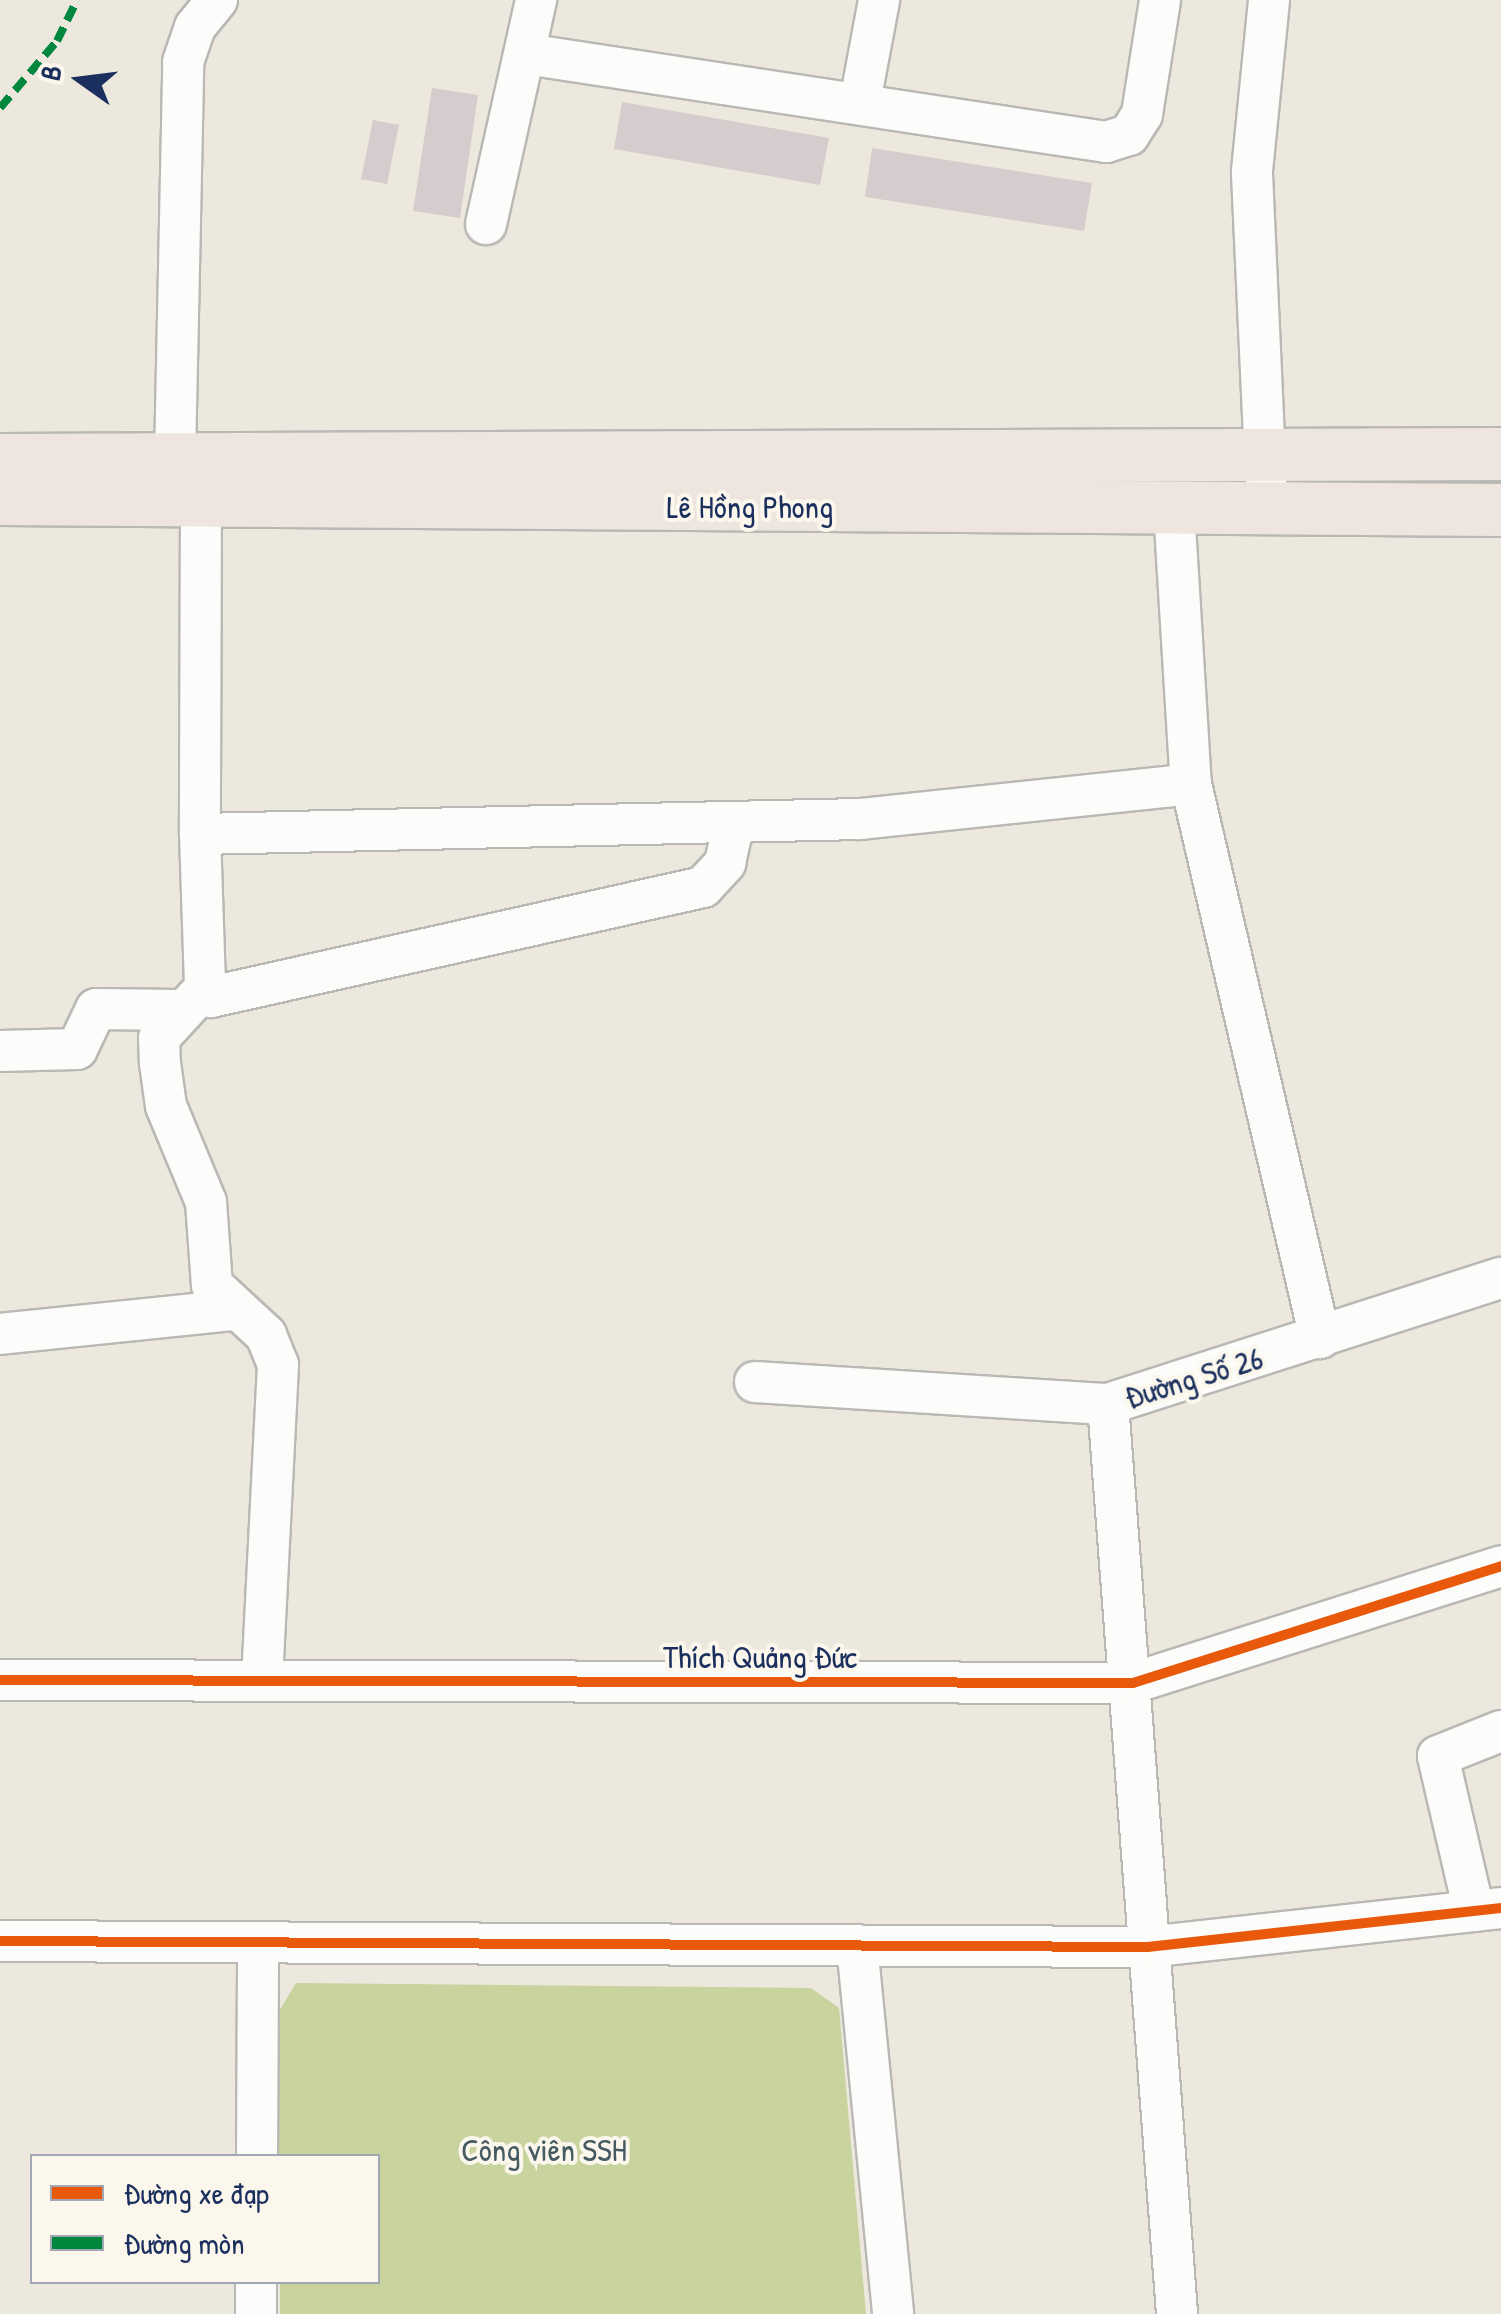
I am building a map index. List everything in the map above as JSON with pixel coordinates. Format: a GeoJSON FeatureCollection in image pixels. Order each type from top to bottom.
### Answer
{"type":"FeatureCollection","features":[{"type":"Feature","properties":{"kind":"main road","name":"Lê Hồng Phong"},"geometry":{"type":"LineString","coordinates":[[0,460],[1501,454]]}},
{"type":"Feature","properties":{"kind":"main road"},"geometry":{"type":"LineString","coordinates":[[175,458],[201,503]]}},
{"type":"Feature","properties":{"kind":"main road","name":"Lê Hồng Phong"},"geometry":{"type":"LineString","coordinates":[[0,500],[1501,510]]}},
{"type":"Feature","properties":{"kind":"street"},"geometry":{"type":"LineString","coordinates":[[175,458],[183,62],[195,27],[217,0]]}},
{"type":"Feature","properties":{"kind":"street"},"geometry":{"type":"LineString","coordinates":[[486,224],[536,0]]}},
{"type":"Feature","properties":{"kind":"street"},"geometry":{"type":"LineString","coordinates":[[860,102],[878,0]]}},
{"type":"Feature","properties":{"kind":"street"},"geometry":{"type":"LineString","coordinates":[[526,54],[1106,142],[1129,135],[1142,114],[1160,0]]}},
{"type":"Feature","properties":{"kind":"street"},"geometry":{"type":"LineString","coordinates":[[1266,511],[1252,171],[1269,0]]}},
{"type":"Feature","properties":{"kind":"street"},"geometry":{"type":"LineString","coordinates":[[201,503],[200,834],[192,999],[159,1038],[166,1106],[206,1202],[212,1285],[234,1310],[266,1335],[278,1365],[262,1680]]}},
{"type":"Feature","properties":{"kind":"street"},"geometry":{"type":"LineString","coordinates":[[1174,509],[1191,784],[1320,1338]]}},
{"type":"Feature","properties":{"kind":"street"},"geometry":{"type":"LineString","coordinates":[[200,834],[860,819],[1191,784]]}},
{"type":"Feature","properties":{"kind":"street"},"geometry":{"type":"LineString","coordinates":[[0,1052],[77,1049],[96,1009],[222,999],[703,888],[726,864],[734,822]]}},
{"type":"Feature","properties":{"kind":"street","name":"Đường Số 26"},"geometry":{"type":"LineString","coordinates":[[756,1382],[1108,1404],[1501,1278]]}},
{"type":"Feature","properties":{"kind":"street"},"geometry":{"type":"LineString","coordinates":[[0,1334],[234,1310]]}},
{"type":"Feature","properties":{"kind":"street"},"geometry":{"type":"LineString","coordinates":[[1108,1404],[1133,1683],[1148,1946],[1178,2314]]}},
{"type":"Feature","properties":{"kind":"street","name":"Thích Quảng Đức"},"geometry":{"type":"LineString","coordinates":[[0,1680],[1133,1683],[1501,1566]]}},
{"type":"Feature","properties":{"kind":"street"},"geometry":{"type":"LineString","coordinates":[[0,1941],[1148,1946],[1487,1910],[1438,1756],[1501,1731]]}},
{"type":"Feature","properties":{"kind":"street"},"geometry":{"type":"LineString","coordinates":[[257,2154],[258,1942]]}},
{"type":"Feature","properties":{"kind":"street"},"geometry":{"type":"LineString","coordinates":[[858,1946],[893,2314]]}},
{"type":"Feature","properties":{"kind":"street"},"geometry":{"type":"LineString","coordinates":[[256,2284],[256,2314]]}},
{"type":"Feature","properties":{"kind":"green space","name":"Công viên SSH"},"geometry":{"type":"Polygon","coordinates":[[[296,1983],[811,1988],[839,2008],[866,2314],[280,2314],[280,2284],[380,2284],[380,2154],[279,2154],[278,2013],[296,1983]]]}},
{"type":"Feature","properties":{"kind":"building"},"geometry":{"type":"Polygon","coordinates":[[[432,88],[478,95],[460,218],[413,211],[432,88]]]}},
{"type":"Feature","properties":{"kind":"building"},"geometry":{"type":"Polygon","coordinates":[[[622,102],[829,138],[820,185],[614,149],[622,102]]]}},
{"type":"Feature","properties":{"kind":"building"},"geometry":{"type":"Polygon","coordinates":[[[373,120],[399,125],[387,184],[361,179],[373,120]]]}},
{"type":"Feature","properties":{"kind":"building"},"geometry":{"type":"Polygon","coordinates":[[[872,148],[1092,183],[1084,231],[865,197],[872,148]]]}},
{"type":"Feature","properties":{"kind":"marked path"},"geometry":{"type":"LineString","coordinates":[[0,108],[57,41],[77,0]]}},
{"type":"Feature","properties":{"kind":"cycle path"},"geometry":{"type":"LineString","coordinates":[[0,1680],[1133,1683],[1501,1566]]}},
{"type":"Feature","properties":{"kind":"cycle path"},"geometry":{"type":"LineString","coordinates":[[0,1941],[1148,1947],[1501,1908]]}}]}
